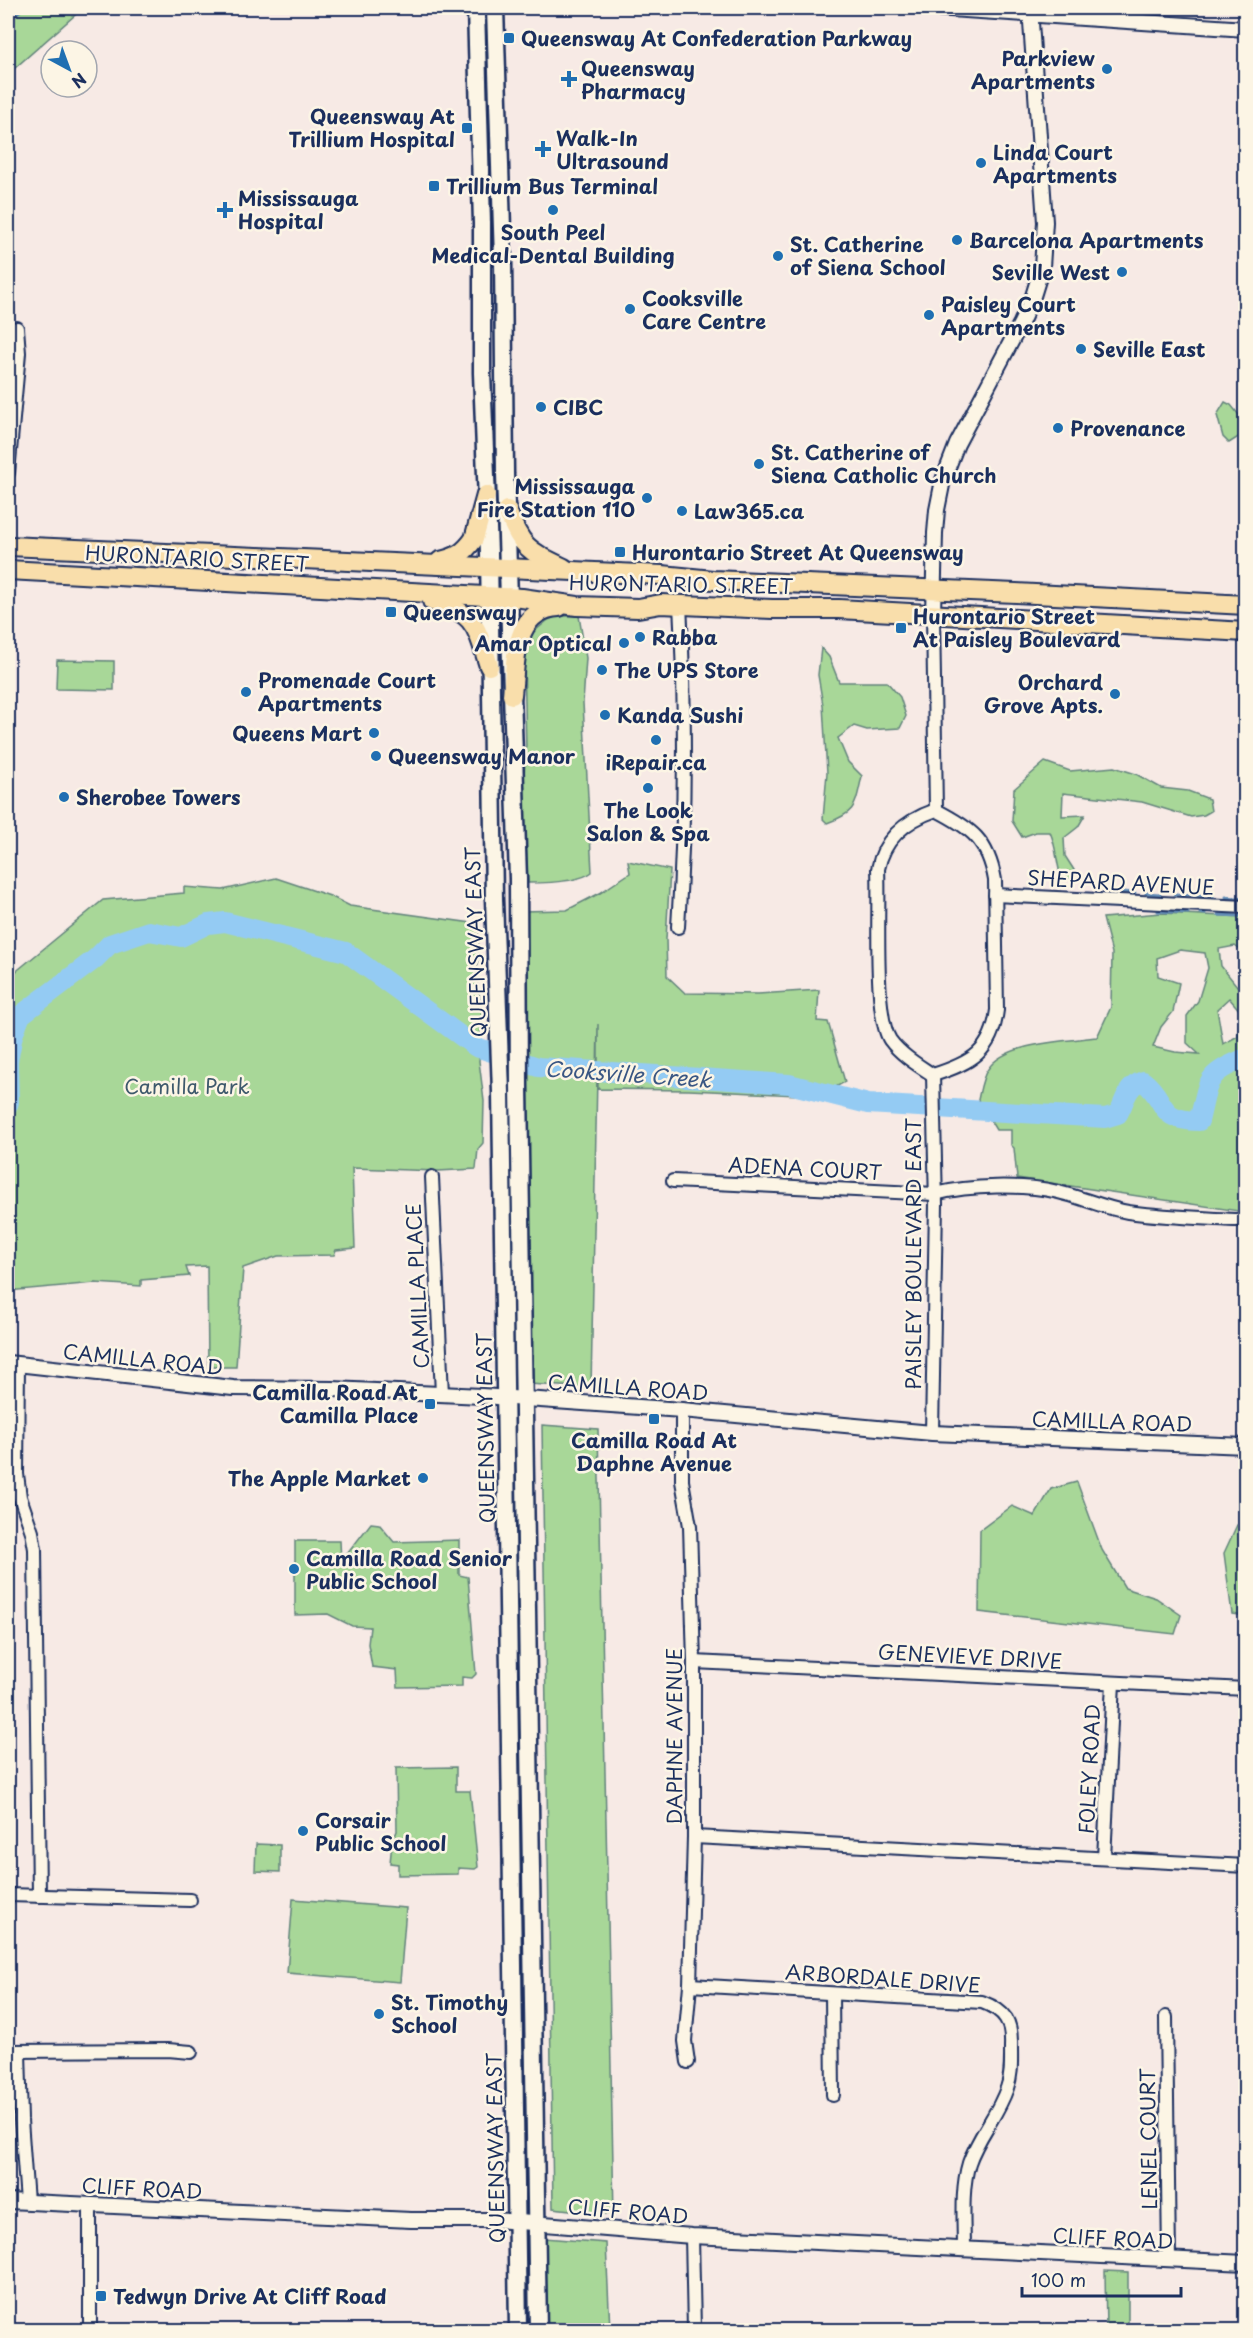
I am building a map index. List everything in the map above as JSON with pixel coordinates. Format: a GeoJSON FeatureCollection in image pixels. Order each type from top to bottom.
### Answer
{"type":"FeatureCollection","features":[{"type":"Feature","properties":{"kind":"main road"},"geometry":{"type":"LineString","coordinates":[[476,8],[482,224],[482,373],[489,596]]}},
{"type":"Feature","properties":{"kind":"main road"},"geometry":{"type":"LineString","coordinates":[[495,8],[509,597]]}},
{"type":"Feature","properties":{"kind":"main road"},"geometry":{"type":"LineString","coordinates":[[426,564],[457,558],[474,539],[486,495]]}},
{"type":"Feature","properties":{"kind":"main road"},"geometry":{"type":"LineString","coordinates":[[507,510],[515,531],[526,547],[536,555],[572,572]]}},
{"type":"Feature","properties":{"kind":"main road","name":"HURONTARIO STREET"},"geometry":{"type":"LineString","coordinates":[[8,546],[489,567],[1245,605]]}},
{"type":"Feature","properties":{"kind":"main road","name":"HURONTARIO STREET"},"geometry":{"type":"LineString","coordinates":[[8,570],[509,597],[577,606],[638,608],[661,604],[933,614],[1245,632]]}},
{"type":"Feature","properties":{"kind":"main road"},"geometry":{"type":"LineString","coordinates":[[404,593],[449,605],[464,613],[478,631],[489,666]]}},
{"type":"Feature","properties":{"kind":"main road","name":"QUEENSWAY EAST"},"geometry":{"type":"LineString","coordinates":[[489,596],[501,1092],[518,2331]]}},
{"type":"Feature","properties":{"kind":"main road","name":"QUEENSWAY EAST"},"geometry":{"type":"LineString","coordinates":[[509,597],[518,879],[518,1040],[538,2331]]}},
{"type":"Feature","properties":{"kind":"main road"},"geometry":{"type":"LineString","coordinates":[[512,695],[518,640],[528,622],[546,607],[577,606]]}},
{"type":"Feature","properties":{"kind":"street"},"geometry":{"type":"LineString","coordinates":[[935,8],[1031,11],[1245,29]]}},
{"type":"Feature","properties":{"kind":"street"},"geometry":{"type":"LineString","coordinates":[[936,810],[933,614],[937,510],[943,480],[957,444],[1029,305],[1042,267],[1045,222],[1031,11]]}},
{"type":"Feature","properties":{"kind":"street"},"geometry":{"type":"LineString","coordinates":[[8,473],[19,353],[17,328]]}},
{"type":"Feature","properties":{"kind":"street"},"geometry":{"type":"LineString","coordinates":[[678,927],[684,758],[680,605]]}},
{"type":"Feature","properties":{"kind":"street"},"geometry":{"type":"LineString","coordinates":[[936,810],[970,830],[983,843],[992,864],[995,895],[995,1025],[990,1040],[978,1055],[933,1080],[903,1054],[891,1041],[884,1028],[880,1005],[878,869],[880,857],[894,834],[916,817],[936,810]]}},
{"type":"Feature","properties":{"kind":"street","name":"SHEPARD AVENUE"},"geometry":{"type":"LineString","coordinates":[[995,895],[1245,907]]}},
{"type":"Feature","properties":{"kind":"street","name":"PAISLEY BOULEVARD EAST"},"geometry":{"type":"LineString","coordinates":[[932,1433],[935,1194],[933,1080]]}},
{"type":"Feature","properties":{"kind":"street","name":"CAMILLA PLACE"},"geometry":{"type":"LineString","coordinates":[[432,1177],[442,1394]]}},
{"type":"Feature","properties":{"kind":"street","name":"ADENA COURT"},"geometry":{"type":"LineString","coordinates":[[673,1181],[935,1194],[1001,1186],[1029,1187],[1057,1192],[1126,1211],[1182,1217],[1238,1220],[1245,1218]]}},
{"type":"Feature","properties":{"kind":"street"},"geometry":{"type":"LineString","coordinates":[[13,1364],[17,1474],[20,1497],[32,1532],[35,1549],[39,1896]]}},
{"type":"Feature","properties":{"kind":"street","name":"CAMILLA ROAD"},"geometry":{"type":"LineString","coordinates":[[13,1364],[233,1388],[333,1389],[442,1394],[682,1410],[932,1433],[1245,1446]]}},
{"type":"Feature","properties":{"kind":"street","name":"DAPHNE AVENUE"},"geometry":{"type":"LineString","coordinates":[[682,1410],[682,1481],[690,1526],[693,1662],[694,1837],[690,1985],[685,2041],[688,2062]]}},
{"type":"Feature","properties":{"kind":"street","name":"GENEVIEVE DRIVE"},"geometry":{"type":"LineString","coordinates":[[693,1662],[1245,1689]]}},
{"type":"Feature","properties":{"kind":"street","name":"FOLEY ROAD"},"geometry":{"type":"LineString","coordinates":[[1104,1858],[1113,1683]]}},
{"type":"Feature","properties":{"kind":"street"},"geometry":{"type":"LineString","coordinates":[[694,1837],[1245,1866]]}},
{"type":"Feature","properties":{"kind":"street"},"geometry":{"type":"LineString","coordinates":[[8,1895],[190,1900]]}},
{"type":"Feature","properties":{"kind":"street","name":"ARBORDALE DRIVE"},"geometry":{"type":"LineString","coordinates":[[690,1985],[982,2002],[1002,2012],[1008,2022],[1011,2038],[1011,2074],[1000,2104],[975,2146],[968,2165],[965,2181],[964,2250]]}},
{"type":"Feature","properties":{"kind":"street"},"geometry":{"type":"LineString","coordinates":[[832,1994],[833,2094]]}},
{"type":"Feature","properties":{"kind":"street","name":"LENEL COURT"},"geometry":{"type":"LineString","coordinates":[[1166,2017],[1169,2260]]}},
{"type":"Feature","properties":{"kind":"street"},"geometry":{"type":"LineString","coordinates":[[27,2202],[13,2052],[168,2050],[191,2052]]}},
{"type":"Feature","properties":{"kind":"street","name":"CLIFF ROAD"},"geometry":{"type":"LineString","coordinates":[[8,2201],[411,2220],[537,2222],[692,2236],[1245,2263]]}},
{"type":"Feature","properties":{"kind":"street"},"geometry":{"type":"LineString","coordinates":[[90,2205],[90,2331]]}},
{"type":"Feature","properties":{"kind":"street"},"geometry":{"type":"LineString","coordinates":[[692,2236],[694,2331]]}},
{"type":"Feature","properties":{"kind":"green space"},"geometry":{"type":"Polygon","coordinates":[[[8,8],[83,8],[48,39],[39,39],[39,47],[8,74],[8,8]]]}},
{"type":"Feature","properties":{"kind":"green space"},"geometry":{"type":"Polygon","coordinates":[[[1225,402],[1231,405],[1243,420],[1240,436],[1229,443],[1223,437],[1217,415],[1225,402]]]}},
{"type":"Feature","properties":{"kind":"green space"},"geometry":{"type":"Polygon","coordinates":[[[558,616],[579,616],[586,658],[583,703],[592,872],[571,880],[528,883],[523,787],[526,751],[524,656],[529,636],[548,620],[558,616]]]}},
{"type":"Feature","properties":{"kind":"green space"},"geometry":{"type":"Polygon","coordinates":[[[821,648],[829,657],[839,682],[887,682],[900,697],[906,716],[900,728],[867,730],[854,726],[838,738],[848,762],[862,776],[853,807],[844,815],[827,823],[823,819],[827,773],[823,705],[818,675],[821,648]]]}},
{"type":"Feature","properties":{"kind":"green space"},"geometry":{"type":"Polygon","coordinates":[[[57,660],[114,661],[114,690],[56,689],[57,660]]]}},
{"type":"Feature","properties":{"kind":"green space"},"geometry":{"type":"Polygon","coordinates":[[[1045,762],[1070,771],[1114,767],[1136,774],[1161,788],[1188,791],[1209,799],[1211,811],[1204,815],[1191,817],[1142,802],[1063,793],[1062,816],[1085,815],[1078,827],[1064,838],[1065,856],[1074,870],[1072,879],[1062,880],[1050,832],[1036,832],[1022,837],[1012,821],[1014,789],[1045,762]]]}},
{"type":"Feature","properties":{"kind":"green space"},"geometry":{"type":"Polygon","coordinates":[[[628,861],[670,870],[666,939],[667,976],[685,993],[758,994],[819,990],[817,1021],[828,1022],[845,1082],[819,1096],[689,1090],[598,1089],[598,1024],[591,1388],[529,1384],[522,911],[567,910],[600,893],[630,873],[628,861]]]}},
{"type":"Feature","properties":{"kind":"green space","name":"Camilla Park"},"geometry":{"type":"Polygon","coordinates":[[[276,878],[330,896],[350,906],[479,924],[477,984],[482,1009],[479,1061],[484,1101],[483,1143],[478,1149],[476,1169],[438,1171],[352,1168],[355,1248],[336,1250],[334,1255],[278,1256],[243,1268],[236,1367],[208,1367],[207,1266],[186,1267],[189,1276],[141,1280],[141,1286],[95,1283],[8,1291],[8,978],[103,900],[184,893],[184,887],[223,890],[276,878]]]}},
{"type":"Feature","properties":{"kind":"green space"},"geometry":{"type":"Polygon","coordinates":[[[1161,913],[1245,917],[1245,954],[1235,946],[1219,949],[1221,966],[1237,986],[1245,984],[1245,1212],[1017,1178],[1014,1148],[1011,1145],[1011,1130],[996,1130],[978,1100],[986,1072],[996,1060],[1008,1053],[1038,1044],[1097,1037],[1111,1007],[1112,953],[1103,918],[1161,913]],[[1180,950],[1157,958],[1158,976],[1179,983],[1173,1012],[1161,1027],[1153,1047],[1199,1054],[1187,1043],[1187,1016],[1198,1001],[1208,968],[1205,953],[1180,950]],[[1229,998],[1217,1009],[1223,1044],[1238,1036],[1241,1012],[1229,998]]]}},
{"type":"Feature","properties":{"kind":"green space"},"geometry":{"type":"Polygon","coordinates":[[[542,1425],[598,1429],[614,2215],[553,2208],[542,1425]]]}},
{"type":"Feature","properties":{"kind":"green space"},"geometry":{"type":"Polygon","coordinates":[[[1077,1482],[1102,1550],[1125,1588],[1156,1598],[1181,1615],[1175,1634],[979,1612],[980,1530],[1012,1506],[1035,1516],[1051,1489],[1077,1482]]]}},
{"type":"Feature","properties":{"kind":"green space"},"geometry":{"type":"Polygon","coordinates":[[[371,1523],[379,1524],[394,1542],[459,1540],[459,1575],[468,1577],[476,1674],[472,1678],[462,1677],[462,1686],[398,1687],[397,1670],[372,1667],[368,1644],[370,1627],[352,1626],[328,1614],[295,1615],[295,1541],[340,1541],[341,1562],[371,1523]]]}},
{"type":"Feature","properties":{"kind":"green space"},"geometry":{"type":"Polygon","coordinates":[[[1237,1525],[1245,1525],[1245,1616],[1232,1614],[1224,1553],[1237,1525]]]}},
{"type":"Feature","properties":{"kind":"green space"},"geometry":{"type":"Polygon","coordinates":[[[456,1767],[456,1791],[470,1791],[478,1867],[475,1869],[458,1868],[458,1874],[398,1875],[398,1864],[390,1863],[392,1843],[397,1831],[396,1768],[456,1767]]]}},
{"type":"Feature","properties":{"kind":"green space"},"geometry":{"type":"Polygon","coordinates":[[[256,1844],[280,1845],[280,1872],[255,1871],[256,1844]]]}},
{"type":"Feature","properties":{"kind":"green space"},"geometry":{"type":"Polygon","coordinates":[[[293,1899],[406,1908],[400,1982],[287,1973],[293,1899]]]}},
{"type":"Feature","properties":{"kind":"green space"},"geometry":{"type":"Polygon","coordinates":[[[544,2238],[606,2243],[610,2330],[546,2330],[544,2238]]]}},
{"type":"Feature","properties":{"kind":"green space"},"geometry":{"type":"Polygon","coordinates":[[[1105,2271],[1128,2272],[1128,2330],[1106,2330],[1105,2271]]]}},
{"type":"Feature","properties":{"kind":"waterway"},"geometry":{"type":"LineString","coordinates":[[8,21],[23,8]]}},
{"type":"Feature","properties":{"kind":"waterway"},"geometry":{"type":"LineString","coordinates":[[1109,891],[1135,893]]}},
{"type":"Feature","properties":{"kind":"waterway"},"geometry":{"type":"LineString","coordinates":[[1146,893],[1160,894]]}},
{"type":"Feature","properties":{"kind":"waterway"},"geometry":{"type":"LineString","coordinates":[[1174,894],[1213,896]]}},
{"type":"Feature","properties":{"kind":"waterway"},"geometry":{"type":"LineString","coordinates":[[1226,897],[1246,899]]}},
{"type":"Feature","properties":{"kind":"waterway"},"geometry":{"type":"LineString","coordinates":[[1158,911],[1188,913]]}},
{"type":"Feature","properties":{"kind":"waterway"},"geometry":{"type":"LineString","coordinates":[[1200,913],[1205,914]]}},
{"type":"Feature","properties":{"kind":"waterway"},"geometry":{"type":"LineString","coordinates":[[1218,915],[1241,916]]}},
{"type":"Feature","properties":{"kind":"waterway","name":"Cooksville Creek"},"geometry":{"type":"LineString","coordinates":[[8,1105],[8,1061],[13,1035],[21,1015],[95,959],[110,944],[149,931],[181,937],[208,924],[225,922],[346,952],[476,1047],[538,1067],[789,1084],[868,1104],[1105,1118],[1118,1114],[1133,1086],[1143,1081],[1169,1113],[1185,1120],[1199,1121],[1207,1088],[1215,1074],[1246,1058]]}},
{"type":"Feature","properties":{"kind":"place","name":"Queensway At Confederation Parkway"},"geometry":{"type":"Point","coordinates":[509,38]}},
{"type":"Feature","properties":{"kind":"place","name":"Parkview Apartments"},"geometry":{"type":"Point","coordinates":[1107,69]}},
{"type":"Feature","properties":{"kind":"place","name":"Queensway Pharmacy"},"geometry":{"type":"Point","coordinates":[569,79]}},
{"type":"Feature","properties":{"kind":"place","name":"Queensway At Trillium Hospital"},"geometry":{"type":"Point","coordinates":[467,128]}},
{"type":"Feature","properties":{"kind":"place","name":"Walk-In Ultrasound"},"geometry":{"type":"Point","coordinates":[543,149]}},
{"type":"Feature","properties":{"kind":"place","name":"Linda Court Apartments"},"geometry":{"type":"Point","coordinates":[981,163]}},
{"type":"Feature","properties":{"kind":"place","name":"Trillium Bus Terminal"},"geometry":{"type":"Point","coordinates":[434,186]}},
{"type":"Feature","properties":{"kind":"place","name":"Mississauga Hospital"},"geometry":{"type":"Point","coordinates":[225,210]}},
{"type":"Feature","properties":{"kind":"place","name":"South Peel Medical-Dental Building"},"geometry":{"type":"Point","coordinates":[553,210]}},
{"type":"Feature","properties":{"kind":"place","name":"Barcelona Apartments"},"geometry":{"type":"Point","coordinates":[957,240]}},
{"type":"Feature","properties":{"kind":"place","name":"St. Catherine of Siena School"},"geometry":{"type":"Point","coordinates":[778,256]}},
{"type":"Feature","properties":{"kind":"place","name":"Seville West"},"geometry":{"type":"Point","coordinates":[1122,272]}},
{"type":"Feature","properties":{"kind":"place","name":"Cooksville Care Centre"},"geometry":{"type":"Point","coordinates":[630,309]}},
{"type":"Feature","properties":{"kind":"place","name":"Paisley Court Apartments"},"geometry":{"type":"Point","coordinates":[929,315]}},
{"type":"Feature","properties":{"kind":"place","name":"Seville East"},"geometry":{"type":"Point","coordinates":[1081,349]}},
{"type":"Feature","properties":{"kind":"place","name":"CIBC"},"geometry":{"type":"Point","coordinates":[541,407]}},
{"type":"Feature","properties":{"kind":"place","name":"Provenance"},"geometry":{"type":"Point","coordinates":[1058,428]}},
{"type":"Feature","properties":{"kind":"place","name":"St. Catherine of Siena Catholic Church"},"geometry":{"type":"Point","coordinates":[759,464]}},
{"type":"Feature","properties":{"kind":"place","name":"Mississauga Fire Station 110"},"geometry":{"type":"Point","coordinates":[647,498]}},
{"type":"Feature","properties":{"kind":"place","name":"Law365.ca"},"geometry":{"type":"Point","coordinates":[682,511]}},
{"type":"Feature","properties":{"kind":"place","name":"Hurontario Street At Queensway"},"geometry":{"type":"Point","coordinates":[620,552]}},
{"type":"Feature","properties":{"kind":"place","name":"Queensway"},"geometry":{"type":"Point","coordinates":[391,612]}},
{"type":"Feature","properties":{"kind":"place","name":"Hurontario Street At Paisley Boulevard"},"geometry":{"type":"Point","coordinates":[901,628]}},
{"type":"Feature","properties":{"kind":"place","name":"Rabba"},"geometry":{"type":"Point","coordinates":[640,637]}},
{"type":"Feature","properties":{"kind":"place","name":"Amar Optical"},"geometry":{"type":"Point","coordinates":[624,643]}},
{"type":"Feature","properties":{"kind":"place","name":"The UPS Store"},"geometry":{"type":"Point","coordinates":[602,670]}},
{"type":"Feature","properties":{"kind":"place","name":"Promenade Court Apartments"},"geometry":{"type":"Point","coordinates":[246,692]}},
{"type":"Feature","properties":{"kind":"place","name":"Orchard Grove Apts."},"geometry":{"type":"Point","coordinates":[1115,694]}},
{"type":"Feature","properties":{"kind":"place","name":"Kanda Sushi"},"geometry":{"type":"Point","coordinates":[605,715]}},
{"type":"Feature","properties":{"kind":"place","name":"Queens Mart"},"geometry":{"type":"Point","coordinates":[374,733]}},
{"type":"Feature","properties":{"kind":"place","name":"iRepair.ca"},"geometry":{"type":"Point","coordinates":[656,740]}},
{"type":"Feature","properties":{"kind":"place","name":"Queensway Manor"},"geometry":{"type":"Point","coordinates":[376,756]}},
{"type":"Feature","properties":{"kind":"place","name":"The Look Salon & Spa"},"geometry":{"type":"Point","coordinates":[648,788]}},
{"type":"Feature","properties":{"kind":"place","name":"Sherobee Towers"},"geometry":{"type":"Point","coordinates":[64,797]}},
{"type":"Feature","properties":{"kind":"place","name":"Camilla Road At Camilla Place"},"geometry":{"type":"Point","coordinates":[430,1404]}},
{"type":"Feature","properties":{"kind":"place","name":"Camilla Road At Daphne Avenue"},"geometry":{"type":"Point","coordinates":[654,1419]}},
{"type":"Feature","properties":{"kind":"place","name":"The Apple Market"},"geometry":{"type":"Point","coordinates":[423,1478]}},
{"type":"Feature","properties":{"kind":"place","name":"Camilla Road Senior Public School"},"geometry":{"type":"Point","coordinates":[294,1569]}},
{"type":"Feature","properties":{"kind":"place","name":"Corsair Public School"},"geometry":{"type":"Point","coordinates":[303,1831]}},
{"type":"Feature","properties":{"kind":"place","name":"St. Timothy School"},"geometry":{"type":"Point","coordinates":[379,2014]}},
{"type":"Feature","properties":{"kind":"place","name":"Tedwyn Drive At Cliff Road"},"geometry":{"type":"Point","coordinates":[101,2296]}}]}
